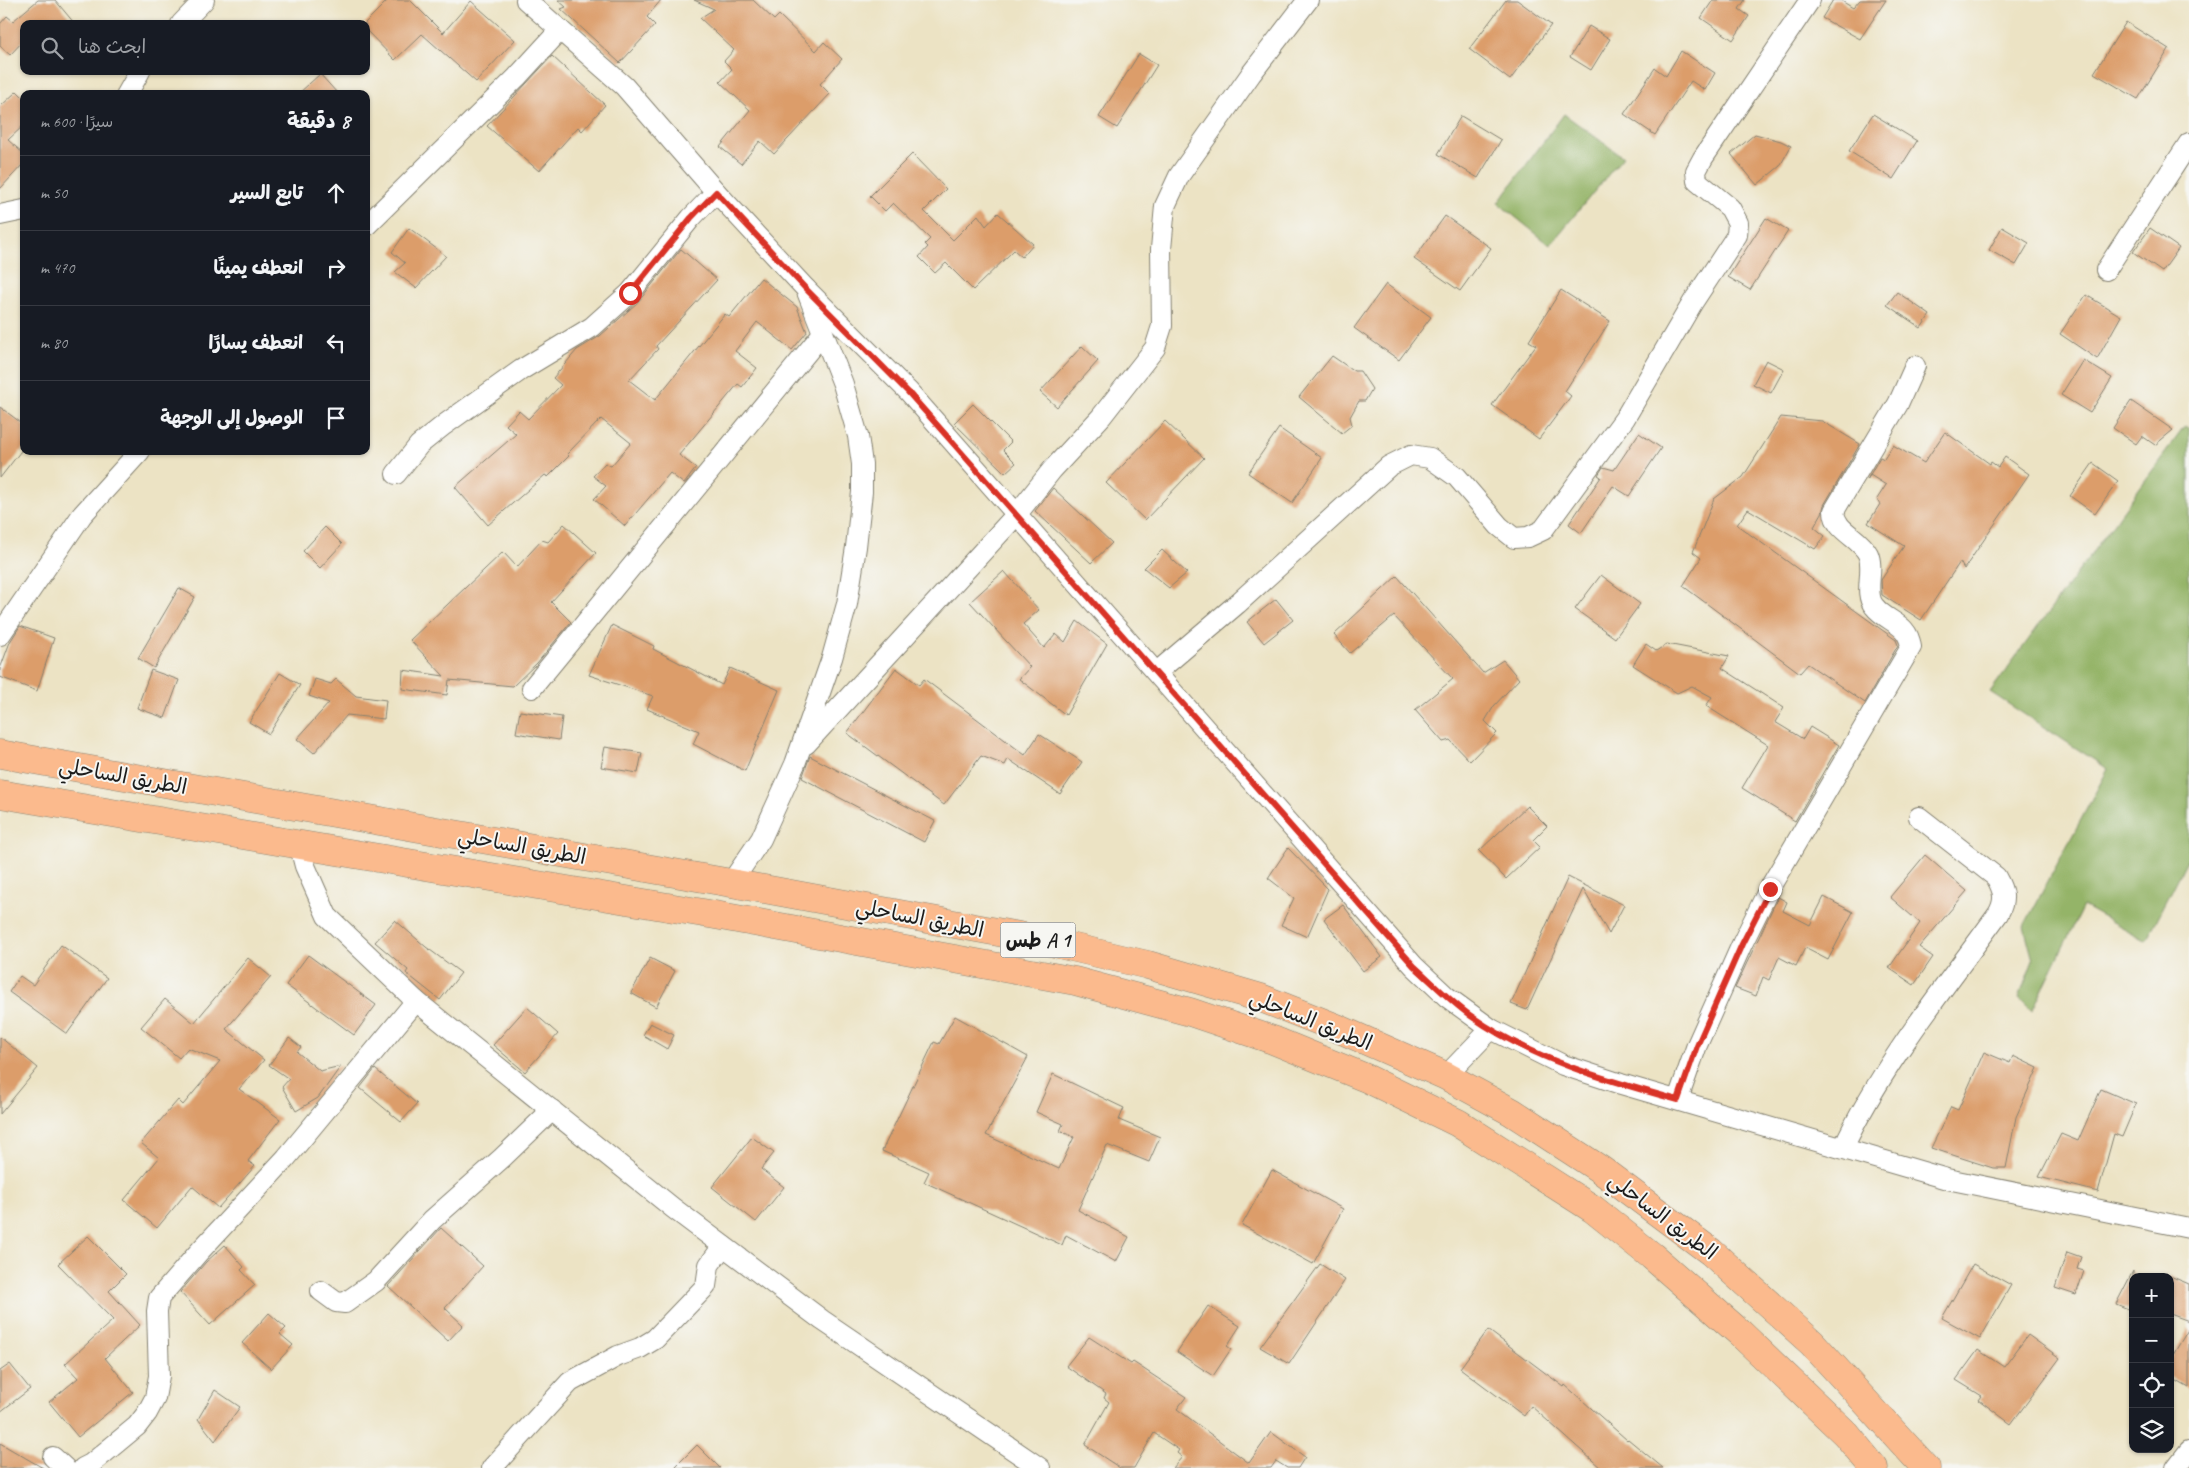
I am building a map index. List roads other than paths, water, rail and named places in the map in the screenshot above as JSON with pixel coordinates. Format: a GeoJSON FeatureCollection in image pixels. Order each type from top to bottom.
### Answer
{"type":"FeatureCollection","features":[{"type":"Feature","properties":{"kind":"highway","name":"الطريق الساحلي"},"geometry":{"type":"LineString","coordinates":[[0,754],[731,883],[1041,940],[1148,965],[1261,998],[1337,1028],[1446,1076],[1512,1112],[1601,1170],[1711,1252],[1812,1343],[1926,1468]]}},
{"type":"Feature","properties":{"kind":"highway","name":"الطريق الساحلي"},"geometry":{"type":"LineString","coordinates":[[0,794],[715,915],[1075,981],[1190,1012],[1273,1040],[1366,1078],[1458,1123],[1593,1208],[1652,1256],[1740,1333],[1846,1434],[1874,1468]]}},
{"type":"Feature","properties":{"kind":"street"},"geometry":{"type":"LineString","coordinates":[[185,20],[204,0]]}},
{"type":"Feature","properties":{"kind":"street"},"geometry":{"type":"LineString","coordinates":[[526,0],[624,86],[716,192],[806,289],[908,392],[1157,672],[1414,966],[1447,997],[1491,1029],[1563,1065],[1621,1084],[1947,1179],[2189,1228]]}},
{"type":"Feature","properties":{"kind":"street"},"geometry":{"type":"LineString","coordinates":[[800,751],[1017,514],[1052,470],[1101,417],[1155,348],[1162,326],[1161,249],[1164,206],[1179,176],[1251,74],[1308,0]]}},
{"type":"Feature","properties":{"kind":"street"},"geometry":{"type":"LineString","coordinates":[[1157,672],[1237,604],[1389,466],[1411,455],[1430,458],[1457,477],[1499,526],[1514,538],[1528,538],[1543,530],[1625,418],[1693,302],[1737,235],[1738,223],[1730,208],[1697,180],[1696,172],[1716,139],[1810,0]]}},
{"type":"Feature","properties":{"kind":"street"},"geometry":{"type":"LineString","coordinates":[[370,222],[517,77],[560,30]]}},
{"type":"Feature","properties":{"kind":"street"},"geometry":{"type":"LineString","coordinates":[[129,90],[138,75]]}},
{"type":"Feature","properties":{"kind":"street"},"geometry":{"type":"LineString","coordinates":[[2106,270],[2189,143]]}},
{"type":"Feature","properties":{"kind":"street"},"geometry":{"type":"LineString","coordinates":[[396,474],[419,445],[444,425],[521,370],[592,327],[630,293],[691,218],[716,192]]}},
{"type":"Feature","properties":{"kind":"street"},"geometry":{"type":"LineString","coordinates":[[0,215],[20,211]]}},
{"type":"Feature","properties":{"kind":"street"},"geometry":{"type":"LineString","coordinates":[[731,883],[762,839],[800,751],[832,658],[847,604],[856,547],[862,492],[862,464],[858,436],[843,384],[806,289]]}},
{"type":"Feature","properties":{"kind":"street"},"geometry":{"type":"LineString","coordinates":[[532,688],[823,333]]}},
{"type":"Feature","properties":{"kind":"street"},"geometry":{"type":"LineString","coordinates":[[1678,1100],[1704,1028],[1742,944],[1770,889],[1911,647],[1906,631],[1872,605],[1869,597],[1871,565],[1868,555],[1863,546],[1834,520],[1834,511],[1898,404],[1916,366]]}},
{"type":"Feature","properties":{"kind":"street"},"geometry":{"type":"LineString","coordinates":[[0,635],[82,515],[136,455]]}},
{"type":"Feature","properties":{"kind":"street"},"geometry":{"type":"LineString","coordinates":[[1843,1148],[1857,1117],[1892,1060],[2004,904],[2002,888],[1996,877],[1919,817]]}},
{"type":"Feature","properties":{"kind":"street"},"geometry":{"type":"LineString","coordinates":[[298,843],[305,866],[327,916],[416,1001],[672,1208],[822,1320],[1040,1468]]}},
{"type":"Feature","properties":{"kind":"street"},"geometry":{"type":"LineString","coordinates":[[82,1468],[91,1464],[136,1426],[155,1398],[160,1376],[157,1311],[159,1298],[191,1260],[286,1158],[416,1001]]}},
{"type":"Feature","properties":{"kind":"street"},"geometry":{"type":"LineString","coordinates":[[1446,1076],[1491,1029]]}},
{"type":"Feature","properties":{"kind":"street"},"geometry":{"type":"LineString","coordinates":[[321,1291],[336,1302],[345,1303],[376,1281],[432,1220],[502,1158],[552,1110]]}},
{"type":"Feature","properties":{"kind":"street"},"geometry":{"type":"LineString","coordinates":[[492,1468],[570,1382],[618,1356],[640,1348],[656,1339],[706,1286],[709,1265],[723,1246]]}},
{"type":"Feature","properties":{"kind":"street"},"geometry":{"type":"LineString","coordinates":[[2176,1468],[2189,1451]]}}]}
